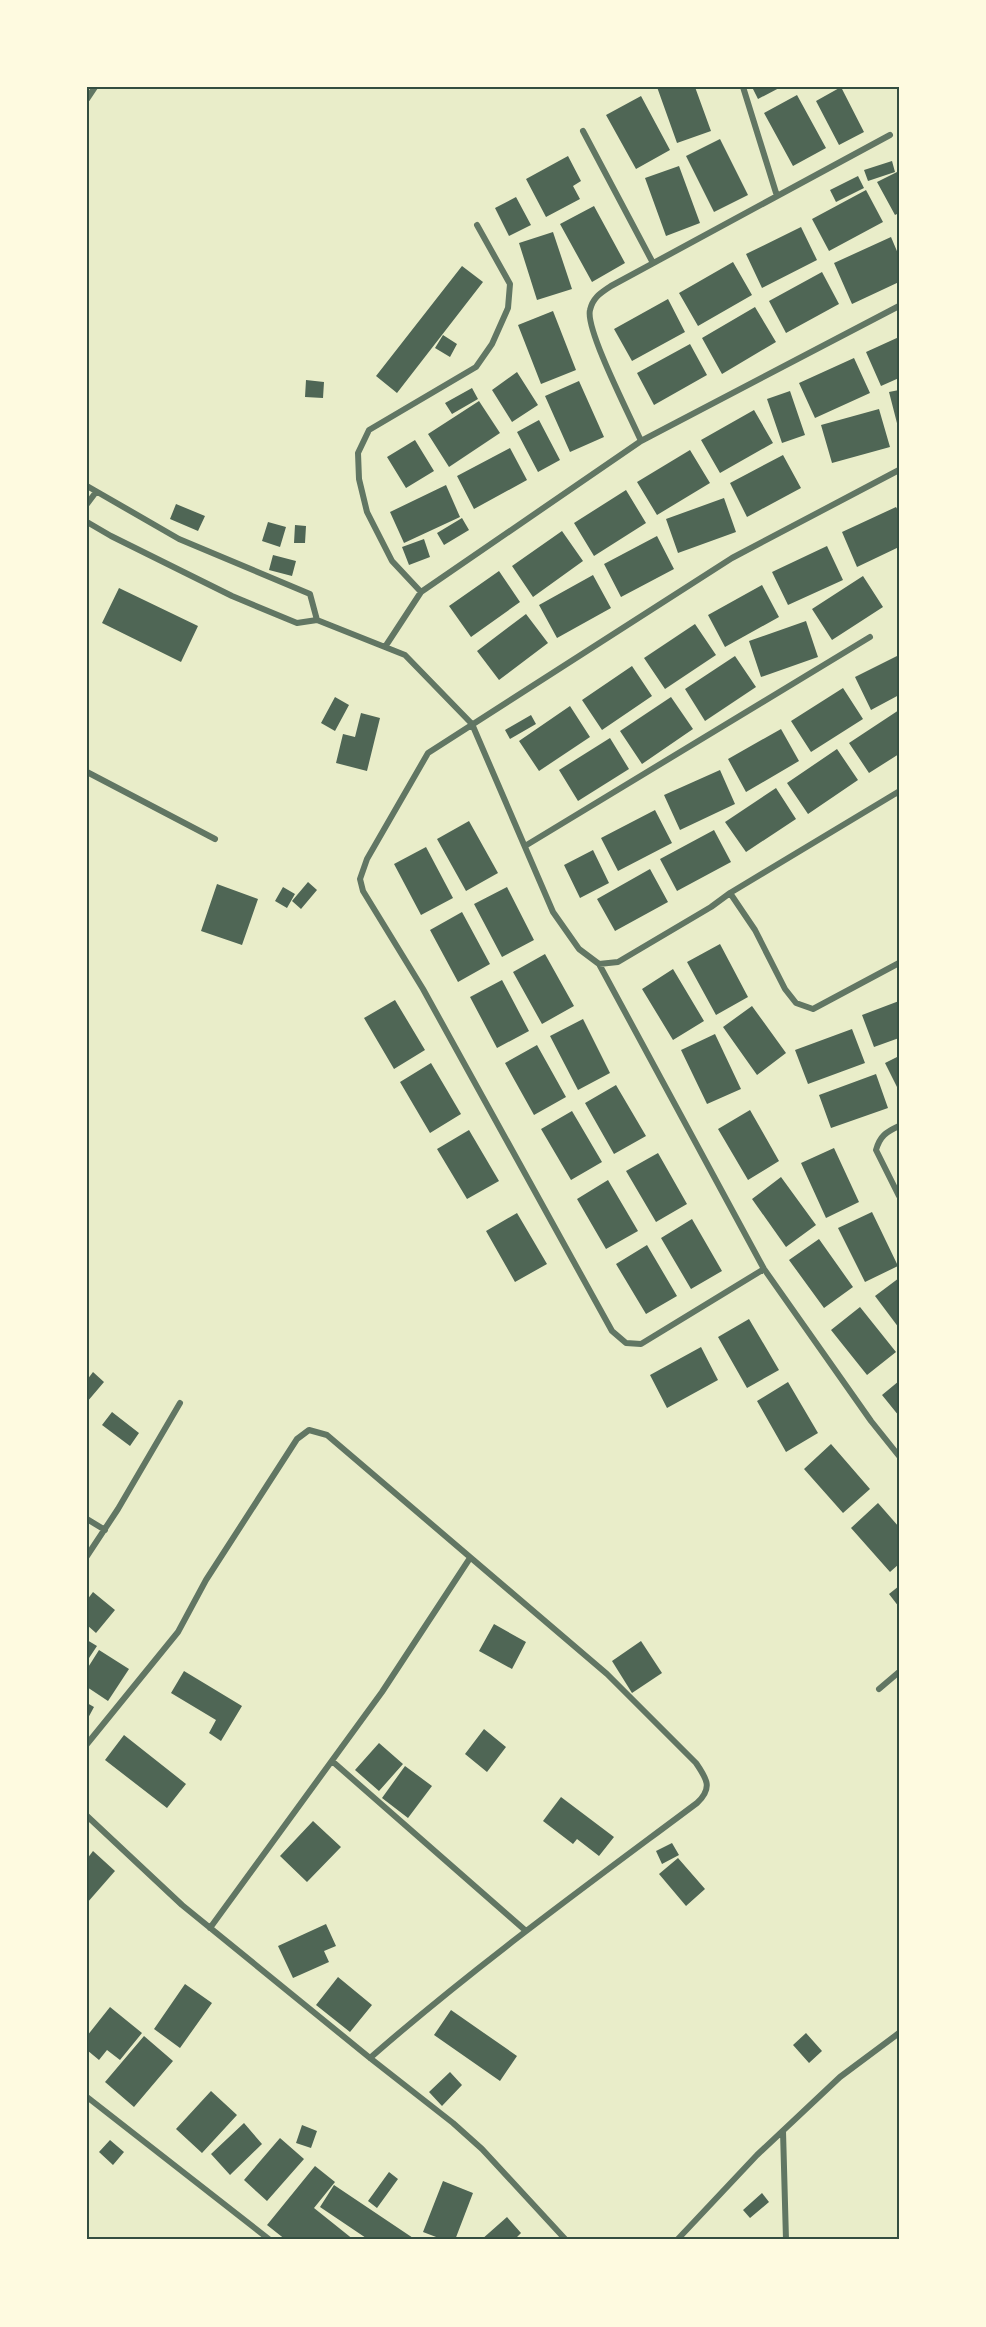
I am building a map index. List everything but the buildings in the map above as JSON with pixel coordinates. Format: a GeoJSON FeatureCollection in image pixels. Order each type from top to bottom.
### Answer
{"type":"FeatureCollection","features":[{"type":"Feature","properties":{"kind":"street"},"geometry":{"type":"LineString","coordinates":[[87,99],[95,87]]}},
{"type":"Feature","properties":{"kind":"street"},"geometry":{"type":"LineString","coordinates":[[743,87],[777,196]]}},
{"type":"Feature","properties":{"kind":"street"},"geometry":{"type":"LineString","coordinates":[[583,131],[653,263]]}},
{"type":"Feature","properties":{"kind":"street"},"geometry":{"type":"LineString","coordinates":[[641,441],[593,334],[589,312],[595,297],[611,286],[890,135]]}},
{"type":"Feature","properties":{"kind":"street"},"geometry":{"type":"LineString","coordinates":[[421,592],[392,561],[366,512],[359,479],[358,453],[369,430],[476,367],[492,344],[508,308],[510,284],[477,225]]}},
{"type":"Feature","properties":{"kind":"street"},"geometry":{"type":"LineString","coordinates":[[386,647],[421,592],[641,441],[899,306]]}},
{"type":"Feature","properties":{"kind":"street"},"geometry":{"type":"LineString","coordinates":[[764,1269],[641,1344],[626,1343],[612,1331],[423,989],[363,891],[360,879],[367,859],[428,753],[732,558],[899,470]]}},
{"type":"Feature","properties":{"kind":"street"},"geometry":{"type":"LineString","coordinates":[[87,486],[179,539],[309,594],[317,620]]}},
{"type":"Feature","properties":{"kind":"street"},"geometry":{"type":"LineString","coordinates":[[87,504],[96,492]]}},
{"type":"Feature","properties":{"kind":"street"},"geometry":{"type":"LineString","coordinates":[[87,522],[232,596],[297,623],[317,620],[405,654],[472,724],[554,912],[579,949],[599,964],[764,1269],[871,1421],[899,1456]]}},
{"type":"Feature","properties":{"kind":"street"},"geometry":{"type":"LineString","coordinates":[[525,846],[870,637]]}},
{"type":"Feature","properties":{"kind":"street"},"geometry":{"type":"LineString","coordinates":[[87,772],[215,839]]}},
{"type":"Feature","properties":{"kind":"street"},"geometry":{"type":"LineString","coordinates":[[599,964],[618,962],[898,792],[899,794]]}},
{"type":"Feature","properties":{"kind":"street"},"geometry":{"type":"LineString","coordinates":[[730,893],[755,930],[785,989],[795,1003],[813,1009],[899,963]]}},
{"type":"Feature","properties":{"kind":"street"},"geometry":{"type":"LineString","coordinates":[[899,1126],[885,1133],[876,1150],[899,1196]]}},
{"type":"Feature","properties":{"kind":"street"},"geometry":{"type":"LineString","coordinates":[[87,1556],[105,1530],[180,1403]]}},
{"type":"Feature","properties":{"kind":"street"},"geometry":{"type":"LineString","coordinates":[[87,1744],[178,1632],[206,1580],[260,1496],[297,1439],[309,1430],[327,1435],[607,1674],[696,1763],[708,1784],[705,1796],[698,1803],[526,1931],[421,2013],[370,2058]]}},
{"type":"Feature","properties":{"kind":"street"},"geometry":{"type":"LineString","coordinates":[[87,1519],[105,1530]]}},
{"type":"Feature","properties":{"kind":"street"},"geometry":{"type":"LineString","coordinates":[[210,1928],[382,1692],[470,1558]]}},
{"type":"Feature","properties":{"kind":"street"},"geometry":{"type":"LineString","coordinates":[[879,1689],[899,1672]]}},
{"type":"Feature","properties":{"kind":"street"},"geometry":{"type":"LineString","coordinates":[[332,1761],[526,1931]]}},
{"type":"Feature","properties":{"kind":"street"},"geometry":{"type":"LineString","coordinates":[[87,1816],[182,1905],[482,2149],[566,2240]]}},
{"type":"Feature","properties":{"kind":"street"},"geometry":{"type":"LineString","coordinates":[[677,2240],[757,2155],[840,2077],[898,2035]]}},
{"type":"Feature","properties":{"kind":"street"},"geometry":{"type":"LineString","coordinates":[[87,2097],[270,2240]]}},
{"type":"Feature","properties":{"kind":"street"},"geometry":{"type":"LineString","coordinates":[[783,2131],[786,2240]]}}]}
